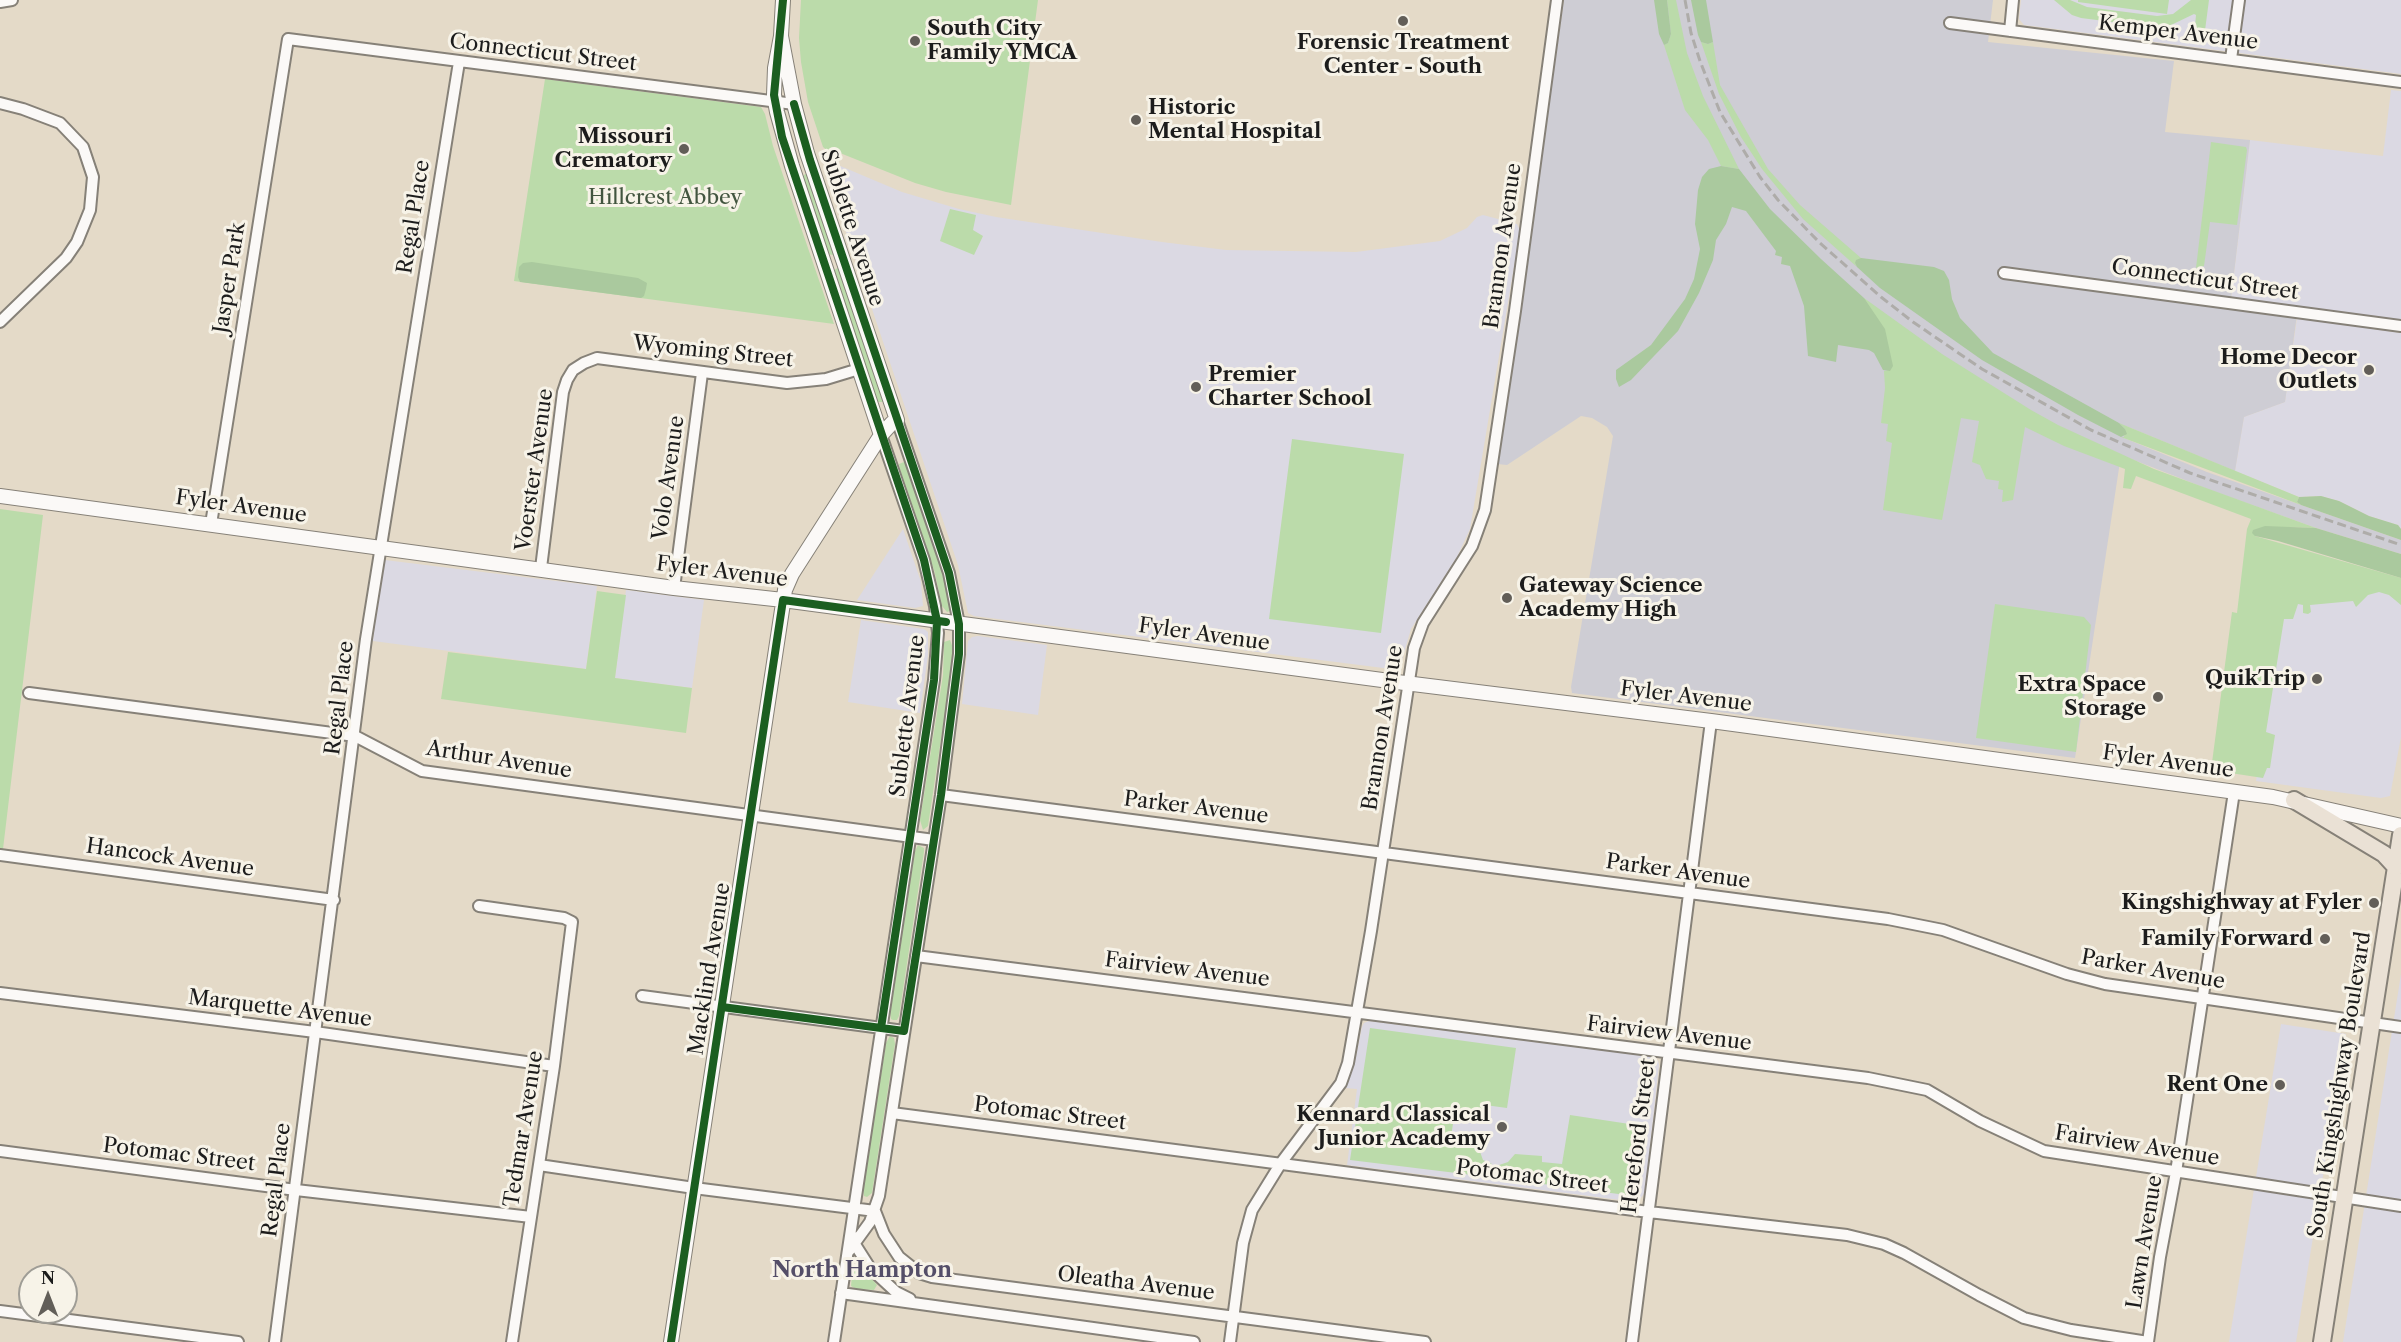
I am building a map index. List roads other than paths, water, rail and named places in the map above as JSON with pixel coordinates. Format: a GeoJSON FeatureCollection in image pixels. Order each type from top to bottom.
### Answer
{"type":"FeatureCollection","features":[{"type":"Feature","properties":{"kind":"main road"},"geometry":{"type":"LineString","coordinates":[[2294,800],[2384,854],[2396,867]]}},
{"type":"Feature","properties":{"kind":"main road","name":"South Kingshighway Boulevard"},"geometry":{"type":"LineString","coordinates":[[2322,1342],[2401,843]]}},
{"type":"Feature","properties":{"kind":"street"},"geometry":{"type":"LineString","coordinates":[[0,2],[12,0]]}},
{"type":"Feature","properties":{"kind":"street","name":"Sublette Avenue"},"geometry":{"type":"LineString","coordinates":[[783,0],[775,102],[782,137],[924,560],[937,621],[934,680],[834,1342]]}},
{"type":"Feature","properties":{"kind":"street","name":"Brannon Avenue"},"geometry":{"type":"LineString","coordinates":[[1230,1342],[1247,1223],[1261,1192],[1341,1083],[1348,1063],[1358,1012],[1414,648],[1423,623],[1472,546],[1485,510],[1515,311],[1557,0]]}},
{"type":"Feature","properties":{"kind":"street"},"geometry":{"type":"LineString","coordinates":[[2010,31],[2013,0]]}},
{"type":"Feature","properties":{"kind":"street"},"geometry":{"type":"LineString","coordinates":[[2231,59],[2239,0]]}},
{"type":"Feature","properties":{"kind":"street","name":"Kemper Avenue"},"geometry":{"type":"LineString","coordinates":[[1950,23],[2401,82]]}},
{"type":"Feature","properties":{"kind":"street","name":"Sublette Avenue"},"geometry":{"type":"LineString","coordinates":[[781,36],[794,104],[807,153],[949,573],[958,624],[957,681],[941,795],[875,1211],[855,1241],[846,1260]]}},
{"type":"Feature","properties":{"kind":"street","name":"Connecticut Street"},"geometry":{"type":"LineString","coordinates":[[288,39],[794,104]]}},
{"type":"Feature","properties":{"kind":"street","name":"Jasper Park"},"geometry":{"type":"LineString","coordinates":[[211,524],[288,39]]}},
{"type":"Feature","properties":{"kind":"street","name":"Regal Place"},"geometry":{"type":"LineString","coordinates":[[275,1342],[297,1190],[366,639],[459,62]]}},
{"type":"Feature","properties":{"kind":"street"},"geometry":{"type":"LineString","coordinates":[[0,103],[60,123],[83,147],[93,177],[90,210],[77,242],[66,258],[0,322]]}},
{"type":"Feature","properties":{"kind":"street","name":"Connecticut Street"},"geometry":{"type":"LineString","coordinates":[[2004,273],[2401,326]]}},
{"type":"Feature","properties":{"kind":"street","name":"Wyoming Street"},"geometry":{"type":"LineString","coordinates":[[597,358],[787,382],[826,380],[859,369]]}},
{"type":"Feature","properties":{"kind":"street","name":"Voerster Avenue"},"geometry":{"type":"LineString","coordinates":[[541,568],[563,392],[573,370],[597,358]]}},
{"type":"Feature","properties":{"kind":"street","name":"Volo Avenue"},"geometry":{"type":"LineString","coordinates":[[674,588],[702,372]]}},
{"type":"Feature","properties":{"kind":"street","name":"Macklind Avenue"},"geometry":{"type":"LineString","coordinates":[[671,1342],[787,581],[881,435],[897,420]]}},
{"type":"Feature","properties":{"kind":"street","name":"Fyler Avenue"},"geometry":{"type":"LineString","coordinates":[[0,496],[541,568],[674,588],[783,600],[1711,721],[2294,800],[2401,826]]}},
{"type":"Feature","properties":{"kind":"street","name":"Arthur Avenue"},"geometry":{"type":"LineString","coordinates":[[29,693],[355,736],[422,771],[934,840]]}},
{"type":"Feature","properties":{"kind":"street","name":"Hereford Street"},"geometry":{"type":"LineString","coordinates":[[1632,1342],[1711,721]]}},
{"type":"Feature","properties":{"kind":"street","name":"Lawn Avenue"},"geometry":{"type":"LineString","coordinates":[[2148,1342],[2234,792]]}},
{"type":"Feature","properties":{"kind":"street","name":"Parker Avenue"},"geometry":{"type":"LineString","coordinates":[[941,795],[1899,921],[1943,930],[2067,974],[2105,984],[2401,1027]]}},
{"type":"Feature","properties":{"kind":"street","name":"Hancock Avenue"},"geometry":{"type":"LineString","coordinates":[[0,855],[334,900]]}},
{"type":"Feature","properties":{"kind":"street","name":"Tedmar Avenue"},"geometry":{"type":"LineString","coordinates":[[479,906],[564,918],[572,922],[554,1066],[512,1342]]}},
{"type":"Feature","properties":{"kind":"street","name":"Fairview Avenue"},"geometry":{"type":"LineString","coordinates":[[916,956],[1868,1078],[1927,1090],[1980,1121],[2044,1151],[2401,1206]]}},
{"type":"Feature","properties":{"kind":"street","name":"Marquette Avenue"},"geometry":{"type":"LineString","coordinates":[[0,993],[315,1032],[554,1066]]}},
{"type":"Feature","properties":{"kind":"street"},"geometry":{"type":"LineString","coordinates":[[642,996],[904,1031]]}},
{"type":"Feature","properties":{"kind":"street","name":"Potomac Street"},"geometry":{"type":"LineString","coordinates":[[892,1113],[1648,1212],[1847,1235],[1904,1252],[2024,1318],[2071,1329],[2148,1342]]}},
{"type":"Feature","properties":{"kind":"street","name":"Potomac Street"},"geometry":{"type":"LineString","coordinates":[[0,1151],[297,1190],[531,1217]]}},
{"type":"Feature","properties":{"kind":"street"},"geometry":{"type":"LineString","coordinates":[[539,1166],[875,1211]]}},
{"type":"Feature","properties":{"kind":"street","name":"Oleatha Avenue"},"geometry":{"type":"LineString","coordinates":[[875,1211],[884,1234],[899,1257],[909,1267],[926,1275],[1425,1342]]}},
{"type":"Feature","properties":{"kind":"street"},"geometry":{"type":"LineString","coordinates":[[851,1222],[855,1241],[870,1268],[896,1292],[927,1305]]}},
{"type":"Feature","properties":{"kind":"street"},"geometry":{"type":"LineString","coordinates":[[841,1293],[1194,1342]]}},
{"type":"Feature","properties":{"kind":"street"},"geometry":{"type":"LineString","coordinates":[[0,1311],[238,1342]]}},
{"type":"Feature","properties":{"kind":"railway"},"geometry":{"type":"LineString","coordinates":[[1685,0],[1691,33],[1720,112],[1760,177],[1778,200],[1820,243],[1913,322],[1982,369],[2091,430],[2190,473],[2401,545]]}},
{"type":"Feature","properties":{"kind":"place","name":"Forensic Treatment Center - South"},"geometry":{"type":"Point","coordinates":[1403,21]}},
{"type":"Feature","properties":{"kind":"place","name":"South City Family YMCA"},"geometry":{"type":"Point","coordinates":[915,41]}},
{"type":"Feature","properties":{"kind":"place","name":"Historic Mental Hospital"},"geometry":{"type":"Point","coordinates":[1136,120]}},
{"type":"Feature","properties":{"kind":"place","name":"Missouri Crematory"},"geometry":{"type":"Point","coordinates":[684,149]}},
{"type":"Feature","properties":{"kind":"place","name":"Home Decor Outlets"},"geometry":{"type":"Point","coordinates":[2369,370]}},
{"type":"Feature","properties":{"kind":"place","name":"Premier Charter School"},"geometry":{"type":"Point","coordinates":[1196,387]}},
{"type":"Feature","properties":{"kind":"place","name":"Gateway Science Academy High"},"geometry":{"type":"Point","coordinates":[1507,598]}},
{"type":"Feature","properties":{"kind":"place","name":"QuikTrip"},"geometry":{"type":"Point","coordinates":[2317,679]}},
{"type":"Feature","properties":{"kind":"place","name":"Extra Space Storage"},"geometry":{"type":"Point","coordinates":[2158,697]}},
{"type":"Feature","properties":{"kind":"place","name":"Kingshighway at Fyler"},"geometry":{"type":"Point","coordinates":[2374,903]}},
{"type":"Feature","properties":{"kind":"place","name":"Family Forward"},"geometry":{"type":"Point","coordinates":[2325,939]}},
{"type":"Feature","properties":{"kind":"place","name":"Rent One"},"geometry":{"type":"Point","coordinates":[2280,1085]}},
{"type":"Feature","properties":{"kind":"place","name":"Kennard Classical Junior Academy"},"geometry":{"type":"Point","coordinates":[1502,1127]}},
{"type":"Feature","properties":{"kind":"district","name":"North Hampton"},"geometry":{"type":"Point","coordinates":[862,1271]}},
{"type":"Feature","properties":{"kind":"park label","name":"Hillcrest Abbey"},"geometry":{"type":"Point","coordinates":[665,198]}}]}
